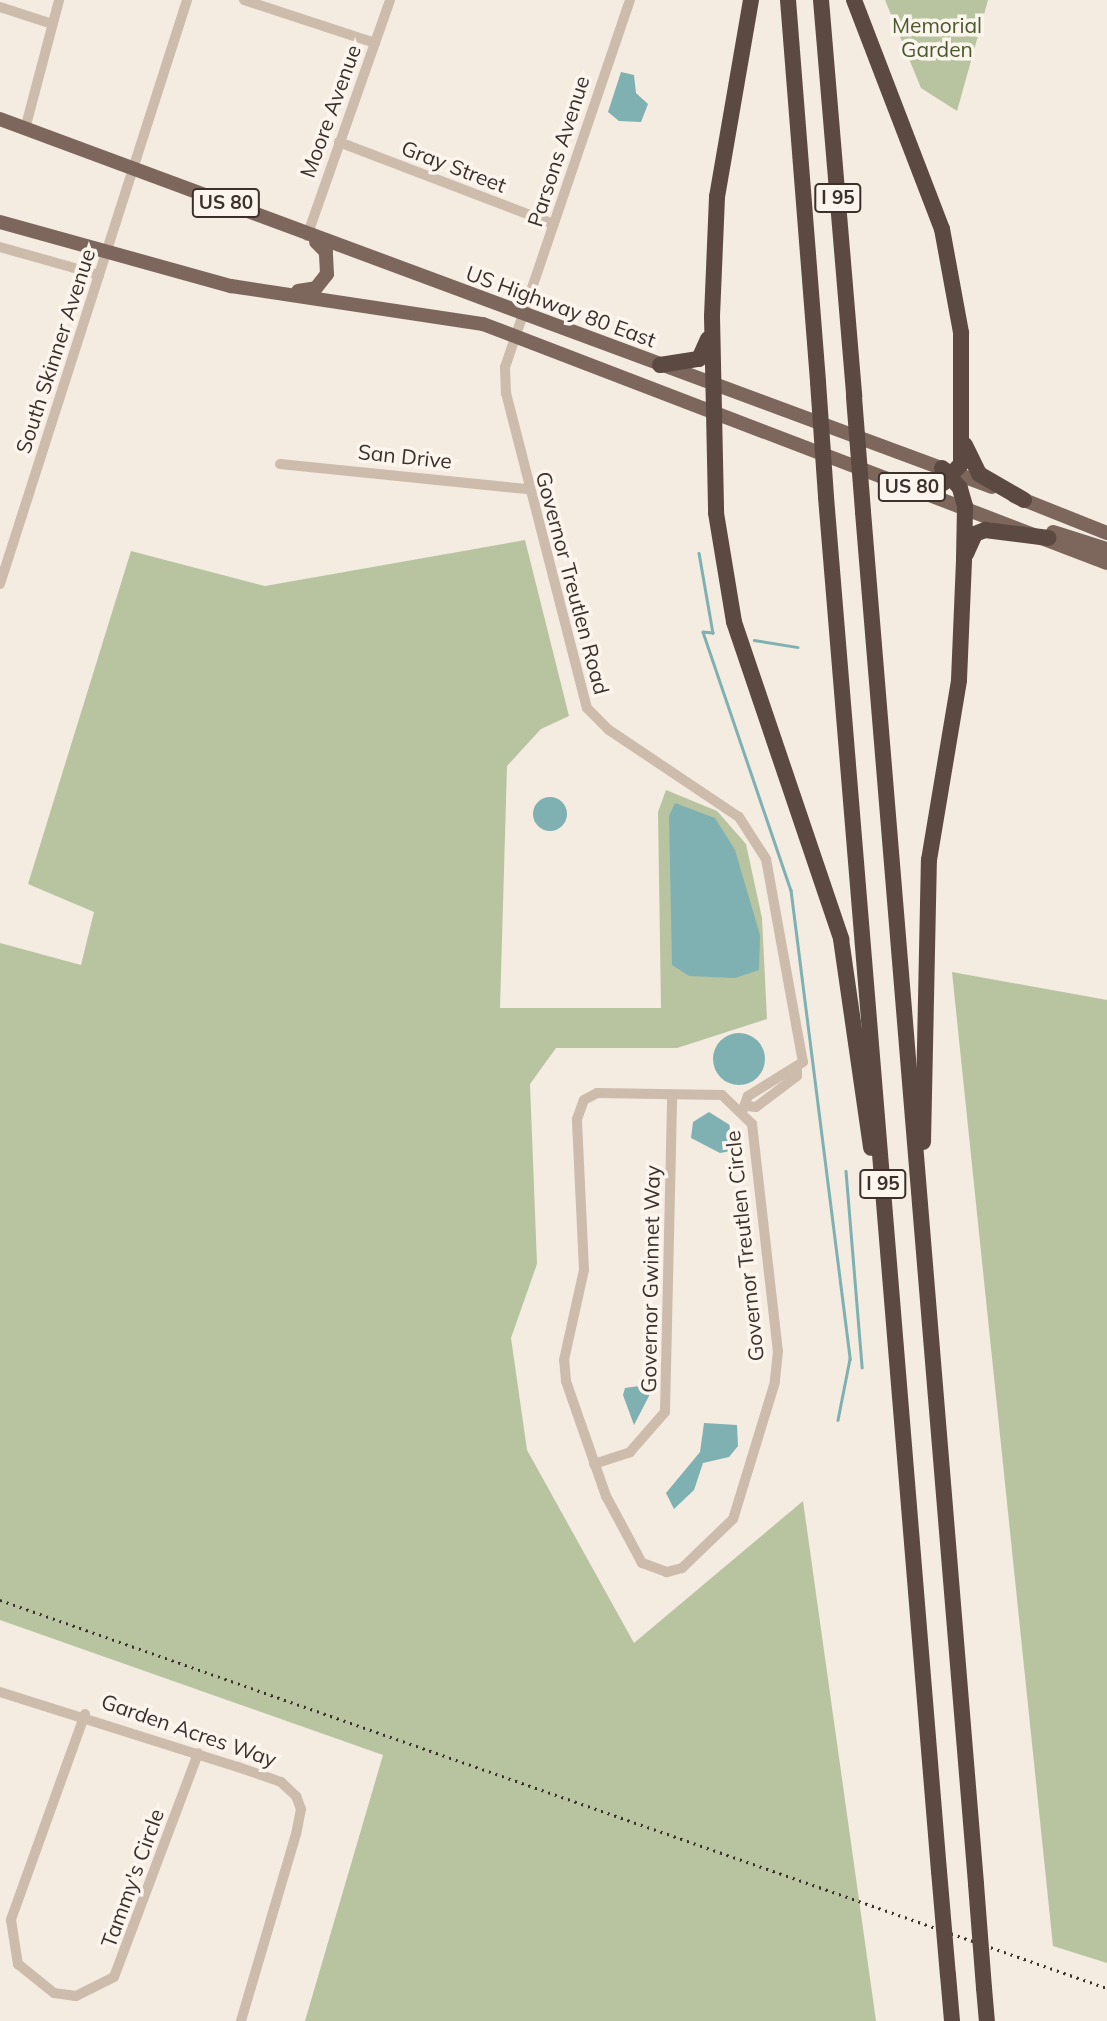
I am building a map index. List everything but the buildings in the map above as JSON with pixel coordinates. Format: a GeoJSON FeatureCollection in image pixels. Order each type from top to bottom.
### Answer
{"type":"FeatureCollection","features":[{"type":"Feature","properties":{"kind":"highway"},"geometry":{"type":"LineString","coordinates":[[751,0],[724,141],[712,316],[722,564],[734,622],[841,939],[889,1255]]}},
{"type":"Feature","properties":{"kind":"highway","name":"I 95"},"geometry":{"type":"LineString","coordinates":[[788,0],[826,498],[952,2021]]}},
{"type":"Feature","properties":{"kind":"highway","name":"I 95"},"geometry":{"type":"LineString","coordinates":[[821,0],[987,2021]]}},
{"type":"Feature","properties":{"kind":"highway"},"geometry":{"type":"LineString","coordinates":[[854,0],[942,229],[961,333],[963,430],[950,473],[965,506],[959,680],[929,860],[920,1203]]}},
{"type":"Feature","properties":{"kind":"highway"},"geometry":{"type":"LineString","coordinates":[[660,365],[699,359],[712,316]]}},
{"type":"Feature","properties":{"kind":"highway"},"geometry":{"type":"LineString","coordinates":[[963,430],[979,474],[1024,500]]}},
{"type":"Feature","properties":{"kind":"highway"},"geometry":{"type":"LineString","coordinates":[[912,487],[950,473]]}},
{"type":"Feature","properties":{"kind":"highway"},"geometry":{"type":"LineString","coordinates":[[964,559],[975,534],[985,530],[1048,538]]}},
{"type":"Feature","properties":{"kind":"main road","name":"US Highway 80 East"},"geometry":{"type":"LineString","coordinates":[[0,119],[1107,533]]}},
{"type":"Feature","properties":{"kind":"main road","name":"US Highway 80 East"},"geometry":{"type":"LineString","coordinates":[[0,222],[107,254],[276,292],[438,314],[517,338],[1007,521],[1107,563]]}},
{"type":"Feature","properties":{"kind":"main road"},"geometry":{"type":"LineString","coordinates":[[276,292],[310,291],[324,281],[327,252],[307,236]]}},
{"type":"Feature","properties":{"kind":"main road"},"geometry":{"type":"LineString","coordinates":[[1007,521],[1107,549]]}},
{"type":"Feature","properties":{"kind":"street"},"geometry":{"type":"LineString","coordinates":[[26,129],[59,0]]}},
{"type":"Feature","properties":{"kind":"street","name":"South Skinner Avenue"},"geometry":{"type":"LineString","coordinates":[[0,583],[4,555],[107,254],[187,0]]}},
{"type":"Feature","properties":{"kind":"street"},"geometry":{"type":"LineString","coordinates":[[244,0],[375,43]]}},
{"type":"Feature","properties":{"kind":"street","name":"Moore Avenue"},"geometry":{"type":"LineString","coordinates":[[307,236],[390,0]]}},
{"type":"Feature","properties":{"kind":"street","name":"Parsons Avenue"},"geometry":{"type":"LineString","coordinates":[[523,315],[630,0]]}},
{"type":"Feature","properties":{"kind":"street"},"geometry":{"type":"LineString","coordinates":[[0,7],[52,24]]}},
{"type":"Feature","properties":{"kind":"street","name":"Gray Street"},"geometry":{"type":"LineString","coordinates":[[339,142],[555,224]]}},
{"type":"Feature","properties":{"kind":"street"},"geometry":{"type":"LineString","coordinates":[[0,247],[99,275]]}},
{"type":"Feature","properties":{"kind":"street","name":"Governor Treutlen Road"},"geometry":{"type":"LineString","coordinates":[[523,315],[505,366],[506,393],[527,489],[587,708],[609,730],[739,817],[766,859],[795,1000],[803,1062],[797,1066],[797,1076],[756,1107],[745,1108]]}},
{"type":"Feature","properties":{"kind":"street","name":"San Drive"},"geometry":{"type":"LineString","coordinates":[[280,464],[527,489]]}},
{"type":"Feature","properties":{"kind":"street"},"geometry":{"type":"LineString","coordinates":[[745,1108],[748,1096],[778,1073],[797,1066]]}},
{"type":"Feature","properties":{"kind":"street"},"geometry":{"type":"LineString","coordinates":[[778,1073],[786,1083]]}},
{"type":"Feature","properties":{"kind":"street","name":"Governor Treutlen Circle"},"geometry":{"type":"LineString","coordinates":[[597,1093],[672,1096],[722,1095],[745,1108],[752,1124],[778,1351],[775,1382],[733,1519],[682,1568],[653,1572],[642,1563],[594,1464],[564,1360],[584,1270],[577,1119],[584,1100],[597,1093]]}},
{"type":"Feature","properties":{"kind":"street","name":"Governor Gwinnet Way"},"geometry":{"type":"LineString","coordinates":[[594,1464],[630,1452],[665,1412],[672,1096]]}},
{"type":"Feature","properties":{"kind":"street","name":"Garden Acres Way"},"geometry":{"type":"LineString","coordinates":[[0,1692],[85,1714],[281,1782],[301,1809],[240,2021]]}},
{"type":"Feature","properties":{"kind":"street","name":"Tammy's Circle"},"geometry":{"type":"LineString","coordinates":[[85,1714],[11,1920],[18,1964],[54,1993],[76,1996],[114,1977],[198,1753]]}},
{"type":"Feature","properties":{"kind":"green space","name":"Memorial Garden"},"geometry":{"type":"Polygon","coordinates":[[[885,0],[988,0],[957,111],[921,88],[885,0]]]}},
{"type":"Feature","properties":{"kind":"green space"},"geometry":{"type":"Polygon","coordinates":[[[525,540],[569,716],[541,729],[507,766],[500,1008],[661,1008],[658,812],[666,790],[717,811],[746,844],[762,918],[767,1019],[677,1048],[556,1048],[530,1084],[537,1264],[511,1338],[527,1450],[634,1643],[803,1501],[876,2021],[305,2021],[383,1755],[0,1620],[0,943],[81,965],[94,912],[28,884],[131,551],[265,586],[525,540]]]}},
{"type":"Feature","properties":{"kind":"green space"},"geometry":{"type":"Polygon","coordinates":[[[952,972],[1107,1000],[1107,1963],[1053,1946],[952,972]]]}},
{"type":"Feature","properties":{"kind":"water"},"geometry":{"type":"Polygon","coordinates":[[[621,72],[634,75],[636,93],[648,104],[641,122],[619,121],[608,112],[621,72]]]}},
{"type":"Feature","properties":{"kind":"water"},"geometry":{"type":"Polygon","coordinates":[[[550,797],[562,802],[567,814],[562,826],[550,831],[538,826],[533,814],[538,802],[550,797]]]}},
{"type":"Feature","properties":{"kind":"water"},"geometry":{"type":"Polygon","coordinates":[[[675,803],[715,818],[735,850],[760,935],[759,970],[735,978],[689,976],[672,965],[669,816],[675,803]]]}},
{"type":"Feature","properties":{"kind":"water"},"geometry":{"type":"Polygon","coordinates":[[[739,1033],[749,1035],[757,1041],[763,1049],[763,1069],[757,1077],[749,1083],[739,1085],[729,1083],[721,1077],[715,1069],[713,1059],[715,1049],[721,1041],[729,1035],[739,1033]]]}},
{"type":"Feature","properties":{"kind":"water"},"geometry":{"type":"Polygon","coordinates":[[[709,1112],[733,1127],[731,1151],[720,1153],[691,1138],[693,1122],[709,1112]]]}},
{"type":"Feature","properties":{"kind":"water"},"geometry":{"type":"Polygon","coordinates":[[[639,1386],[650,1394],[634,1425],[623,1395],[625,1388],[639,1386]]]}},
{"type":"Feature","properties":{"kind":"water"},"geometry":{"type":"Polygon","coordinates":[[[704,1423],[737,1425],[738,1446],[729,1457],[703,1463],[694,1490],[674,1509],[666,1493],[700,1452],[704,1423]]]}},
{"type":"Feature","properties":{"kind":"waterway"},"geometry":{"type":"LineString","coordinates":[[699,553],[713,633],[703,632],[791,890],[850,1359],[838,1420]]}},
{"type":"Feature","properties":{"kind":"waterway"},"geometry":{"type":"LineString","coordinates":[[754,640],[797,647]]}},
{"type":"Feature","properties":{"kind":"waterway"},"geometry":{"type":"LineString","coordinates":[[846,1171],[862,1367]]}},
{"type":"Feature","properties":{"kind":"railway"},"geometry":{"type":"LineString","coordinates":[[0,1600],[1107,1988]]}}]}
